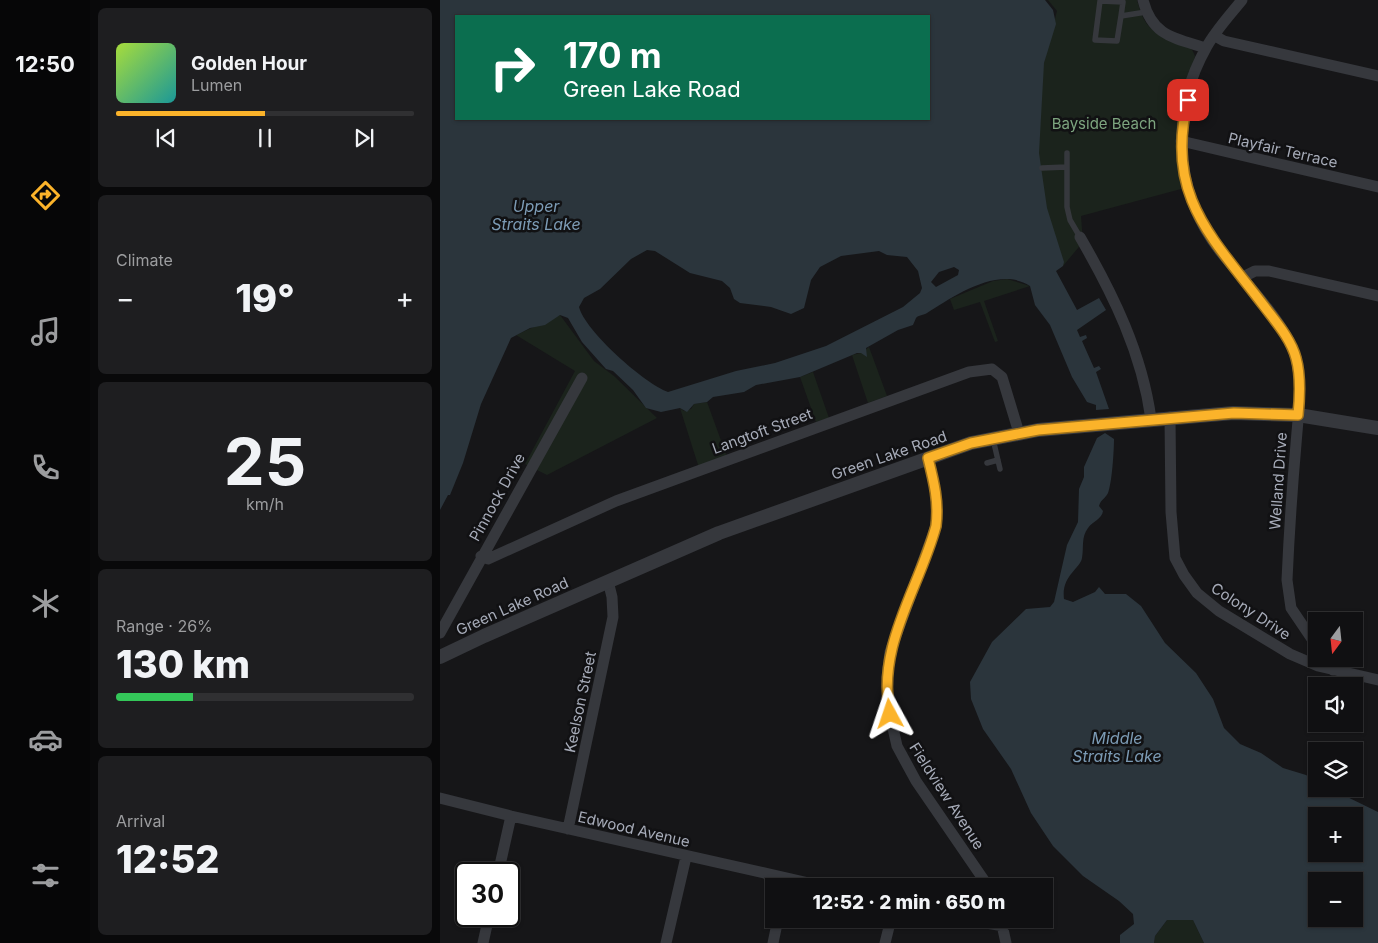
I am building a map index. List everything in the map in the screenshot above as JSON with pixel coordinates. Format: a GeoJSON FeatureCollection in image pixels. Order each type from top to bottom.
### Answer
{"type":"FeatureCollection","features":[{"type":"Feature","properties":{"kind":"street"},"geometry":{"type":"LineString","coordinates":[[1142,0],[1146,12],[1156,27],[1166,34],[1206,48]]}},
{"type":"Feature","properties":{"kind":"street","name":"Welland Drive"},"geometry":{"type":"LineString","coordinates":[[1242,0],[1206,48],[1192,84],[1184,116],[1181,142],[1182,166],[1188,193],[1200,221],[1219,250],[1243,277],[1292,346],[1298,372],[1298,415],[1287,580],[1291,608],[1308,634]]}},
{"type":"Feature","properties":{"kind":"street"},"geometry":{"type":"LineString","coordinates":[[1215,36],[1224,41],[1378,76]]}},
{"type":"Feature","properties":{"kind":"street","name":"Playfair Terrace"},"geometry":{"type":"LineString","coordinates":[[1181,142],[1378,187]]}},
{"type":"Feature","properties":{"kind":"street"},"geometry":{"type":"LineString","coordinates":[[1080,237],[1108,287],[1137,354],[1145,380],[1151,419]]}},
{"type":"Feature","properties":{"kind":"street"},"geometry":{"type":"LineString","coordinates":[[1243,277],[1254,271],[1269,271],[1378,296]]}},
{"type":"Feature","properties":{"kind":"street","name":"Langtoft Street"},"geometry":{"type":"LineString","coordinates":[[481,556],[488,559],[616,501],[969,372],[992,369],[1002,377],[1019,433]]}},
{"type":"Feature","properties":{"kind":"street","name":"Pinnock Drive"},"geometry":{"type":"LineString","coordinates":[[440,633],[481,556],[582,378]]}},
{"type":"Feature","properties":{"kind":"street","name":"Green Lake Road"},"geometry":{"type":"LineString","coordinates":[[440,658],[608,581],[719,533],[971,443],[1019,433],[1170,417],[1234,413],[1298,415],[1378,428]]}},
{"type":"Feature","properties":{"kind":"street","name":"Colony Drive"},"geometry":{"type":"LineString","coordinates":[[1170,417],[1171,512],[1175,558],[1197,593],[1219,610],[1290,654],[1333,670],[1378,680]]}},
{"type":"Feature","properties":{"kind":"street","name":"Fieldview Avenue"},"geometry":{"type":"LineString","coordinates":[[928,458],[936,489],[938,510],[936,526],[890,652],[887,677],[888,706],[896,746],[916,781],[983,878]]}},
{"type":"Feature","properties":{"kind":"street","name":"Keelson Street"},"geometry":{"type":"LineString","coordinates":[[568,829],[613,618],[612,598],[608,581]]}},
{"type":"Feature","properties":{"kind":"street","name":"Edwood Avenue"},"geometry":{"type":"LineString","coordinates":[[440,798],[771,878]]}},
{"type":"Feature","properties":{"kind":"street"},"geometry":{"type":"LineString","coordinates":[[501,862],[511,816]]}},
{"type":"Feature","properties":{"kind":"street"},"geometry":{"type":"LineString","coordinates":[[666,943],[686,857]]}},
{"type":"Feature","properties":{"kind":"street"},"geometry":{"type":"LineString","coordinates":[[483,943],[487,927]]}},
{"type":"Feature","properties":{"kind":"street"},"geometry":{"type":"LineString","coordinates":[[773,943],[776,928]]}},
{"type":"Feature","properties":{"kind":"street"},"geometry":{"type":"LineString","coordinates":[[885,943],[889,928]]}},
{"type":"Feature","properties":{"kind":"street"},"geometry":{"type":"LineString","coordinates":[[1003,928],[1006,943]]}},
{"type":"Feature","properties":{"kind":"lane"},"geometry":{"type":"LineString","coordinates":[[1100,1],[1123,2],[1121,16],[1117,41],[1096,40],[1100,1]]}},
{"type":"Feature","properties":{"kind":"lane"},"geometry":{"type":"LineString","coordinates":[[1121,16],[1146,12]]}},
{"type":"Feature","properties":{"kind":"lane"},"geometry":{"type":"LineString","coordinates":[[1067,152],[1067,207],[1070,220],[1080,237]]}},
{"type":"Feature","properties":{"kind":"lane"},"geometry":{"type":"LineString","coordinates":[[1042,168],[1066,167]]}},
{"type":"Feature","properties":{"kind":"lane"},"geometry":{"type":"LineString","coordinates":[[993,439],[1000,469]]}},
{"type":"Feature","properties":{"kind":"lane"},"geometry":{"type":"LineString","coordinates":[[987,464],[998,460]]}},
{"type":"Feature","properties":{"kind":"green space","name":"Bayside Beach"},"geometry":{"type":"Polygon","coordinates":[[[1048,0],[1137,0],[1142,16],[1152,29],[1188,46],[1195,56],[1177,136],[1181,189],[1081,216],[1083,242],[1063,266],[1043,198],[1029,122],[1057,11],[1048,0]]]}},
{"type":"Feature","properties":{"kind":"green space"},"geometry":{"type":"Polygon","coordinates":[[[1007,279],[1030,286],[984,301],[998,341],[995,342],[980,302],[954,310],[950,299],[993,281],[1007,279]]]}},
{"type":"Feature","properties":{"kind":"green space"},"geometry":{"type":"Polygon","coordinates":[[[560,315],[594,361],[614,376],[657,418],[547,475],[525,464],[575,371],[516,335],[560,315]]]}},
{"type":"Feature","properties":{"kind":"green space"},"geometry":{"type":"Polygon","coordinates":[[[869,347],[887,396],[868,403],[852,355],[861,353],[869,347]]]}},
{"type":"Feature","properties":{"kind":"green space"},"geometry":{"type":"Polygon","coordinates":[[[813,372],[829,418],[816,422],[800,377],[813,372]]]}},
{"type":"Feature","properties":{"kind":"green space"},"geometry":{"type":"Polygon","coordinates":[[[707,402],[727,457],[699,468],[680,408],[684,411],[691,409],[694,404],[707,402]]]}},
{"type":"Feature","properties":{"kind":"green space"},"geometry":{"type":"Polygon","coordinates":[[[1178,918],[1193,920],[1204,943],[1154,943],[1155,936],[1167,920],[1178,918]]]}},
{"type":"Feature","properties":{"kind":"water","name":"Upper Straits Lake"},"geometry":{"type":"Polygon","coordinates":[[[440,0],[1045,0],[1053,10],[1056,24],[1044,63],[1039,153],[1047,208],[1064,262],[1063,266],[1056,271],[1077,310],[1099,298],[1106,310],[1077,330],[1080,337],[1086,335],[1087,338],[1082,341],[1094,368],[1099,366],[1101,369],[1096,372],[1109,409],[1096,410],[1096,405],[1087,402],[1072,377],[1050,325],[1035,305],[1030,286],[1017,280],[990,281],[963,292],[917,317],[913,325],[898,330],[866,348],[867,357],[857,353],[800,377],[756,385],[744,392],[713,397],[707,402],[694,404],[687,412],[680,408],[661,412],[646,408],[633,390],[613,371],[606,369],[582,342],[568,318],[560,315],[545,325],[530,328],[511,338],[481,404],[463,463],[450,495],[448,495],[440,510],[440,0]],[[647,250],[631,259],[600,289],[584,298],[579,307],[592,329],[617,356],[645,379],[668,392],[736,371],[775,363],[826,346],[903,307],[920,293],[922,288],[918,271],[907,257],[887,255],[879,251],[841,256],[820,267],[811,280],[804,308],[791,314],[771,307],[740,303],[734,299],[730,288],[722,281],[690,273],[655,251],[647,250]],[[954,267],[939,272],[931,282],[936,287],[958,275],[959,270],[954,267]]]}},
{"type":"Feature","properties":{"kind":"water","name":"Middle Straits Lake"},"geometry":{"type":"Polygon","coordinates":[[[1105,433],[1114,439],[1109,488],[1107,495],[1099,506],[1103,511],[1086,531],[1081,562],[1065,584],[1064,599],[1073,602],[1095,592],[1099,587],[1105,594],[1126,594],[1141,606],[1165,643],[1196,673],[1213,699],[1224,728],[1240,744],[1261,753],[1283,768],[1308,776],[1308,797],[1347,797],[1378,812],[1378,943],[1204,943],[1193,920],[1167,920],[1155,936],[1154,943],[1120,943],[1120,935],[1134,924],[1133,914],[1119,901],[1083,876],[1053,846],[1031,813],[1011,769],[983,729],[971,699],[970,682],[992,642],[1026,609],[1050,607],[1054,602],[1067,545],[1078,522],[1079,489],[1084,477],[1084,467],[1097,438],[1105,433]]]}},
{"type":"Feature","properties":{"kind":"route"},"geometry":{"type":"LineString","coordinates":[[890,714],[887,677],[890,652],[936,526],[938,510],[936,489],[928,458],[971,443],[1038,430],[1124,421],[1234,413],[1275,412],[1298,415],[1300,393],[1296,358],[1292,346],[1243,277],[1219,250],[1200,221],[1188,193],[1182,166],[1181,142],[1188,100]]}}]}
